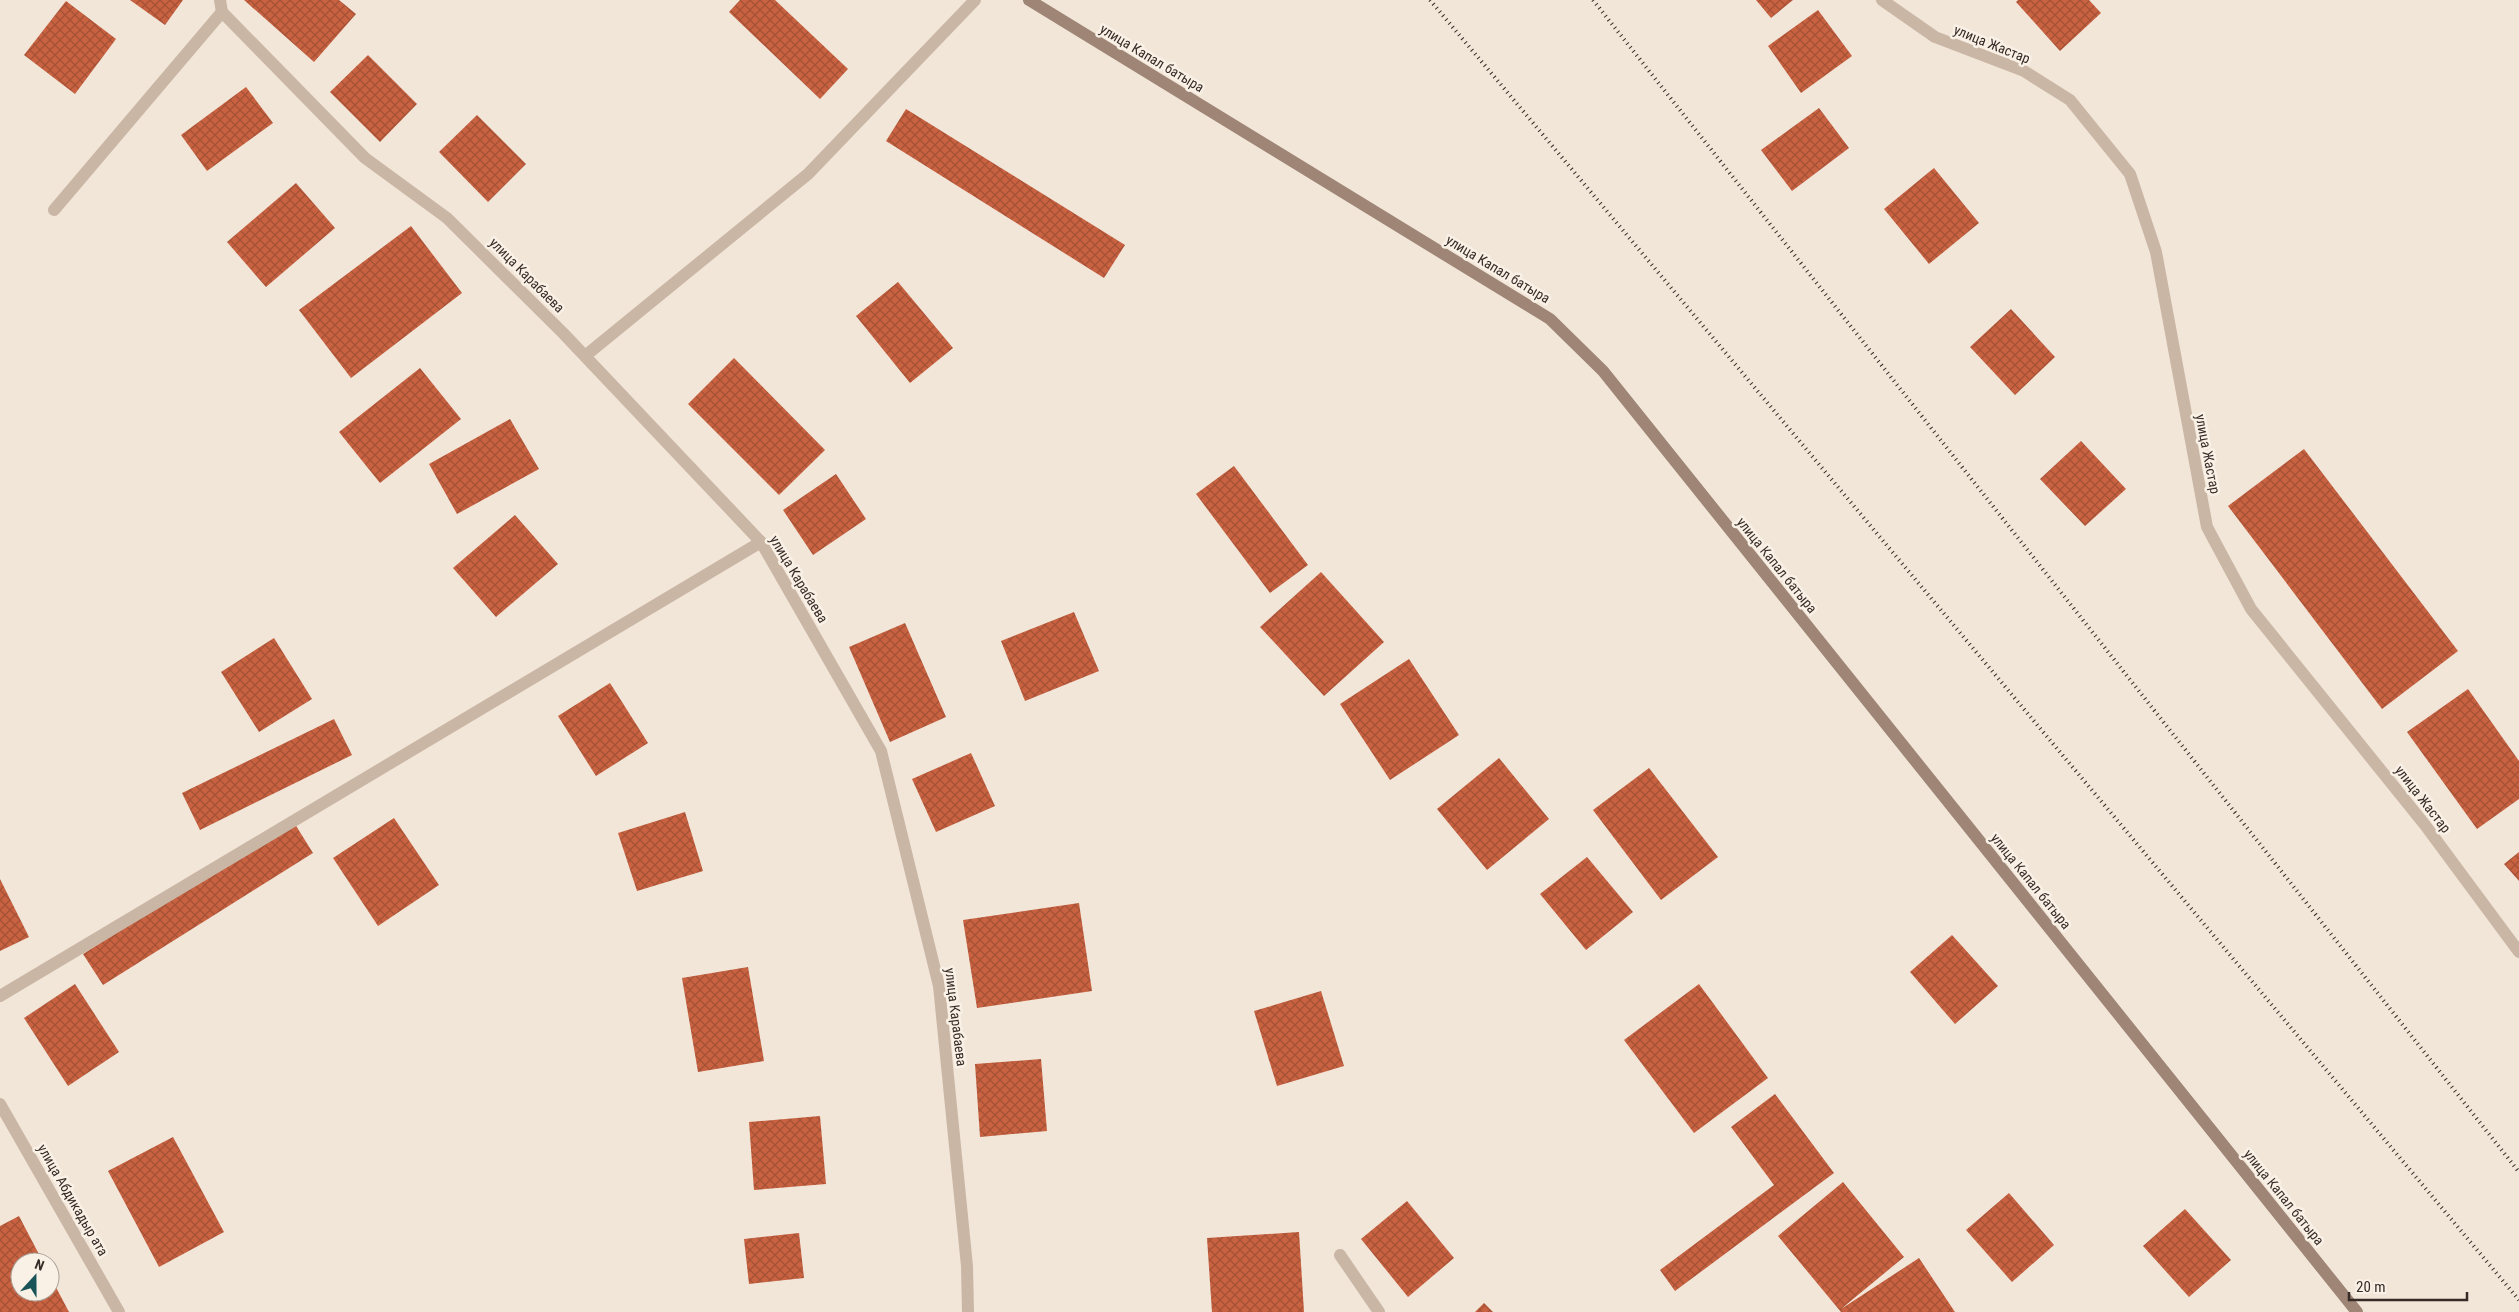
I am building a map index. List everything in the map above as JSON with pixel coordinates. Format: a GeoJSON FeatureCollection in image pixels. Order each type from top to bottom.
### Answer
{"type":"FeatureCollection","features":[{"type":"Feature","properties":{"kind":"main road","name":"улица Капал батыра"},"geometry":{"type":"LineString","coordinates":[[1029,0],[1550,319],[1602,371],[2357,1312]]}},
{"type":"Feature","properties":{"kind":"street"},"geometry":{"type":"LineString","coordinates":[[585,356],[808,174],[976,0]]}},
{"type":"Feature","properties":{"kind":"street","name":"улица Жастар"},"geometry":{"type":"LineString","coordinates":[[1882,0],[1935,37],[2024,71],[2070,100],[2130,174],[2156,252],[2207,527],[2251,609],[2425,825],[2519,952]]}},
{"type":"Feature","properties":{"kind":"street"},"geometry":{"type":"LineString","coordinates":[[54,210],[221,6]]}},
{"type":"Feature","properties":{"kind":"street","name":"улица Карабаева"},"geometry":{"type":"LineString","coordinates":[[221,6],[365,158],[447,218],[585,356],[761,542],[881,751],[939,986],[967,1266],[968,1312]]}},
{"type":"Feature","properties":{"kind":"street"},"geometry":{"type":"LineString","coordinates":[[0,996],[761,542]]}},
{"type":"Feature","properties":{"kind":"street","name":"улица Абдикадыр ата"},"geometry":{"type":"LineString","coordinates":[[0,1104],[120,1312]]}},
{"type":"Feature","properties":{"kind":"street"},"geometry":{"type":"LineString","coordinates":[[1340,1255],[1379,1312]]}},
{"type":"Feature","properties":{"kind":"building"},"geometry":{"type":"Polygon","coordinates":[[[130,0],[183,0],[165,25],[130,0]]]}},
{"type":"Feature","properties":{"kind":"building"},"geometry":{"type":"Polygon","coordinates":[[[244,0],[339,0],[356,14],[314,62],[244,0]]]}},
{"type":"Feature","properties":{"kind":"building"},"geometry":{"type":"Polygon","coordinates":[[[740,0],[775,0],[848,69],[820,99],[729,12],[740,0]]]}},
{"type":"Feature","properties":{"kind":"building"},"geometry":{"type":"Polygon","coordinates":[[[1756,0],[1793,0],[1771,18],[1756,0]]]}},
{"type":"Feature","properties":{"kind":"building"},"geometry":{"type":"Polygon","coordinates":[[[2018,0],[2089,0],[2101,13],[2060,51],[2016,2],[2018,0]]]}},
{"type":"Feature","properties":{"kind":"building"},"geometry":{"type":"Polygon","coordinates":[[[66,1],[116,39],[75,94],[24,55],[66,1]]]}},
{"type":"Feature","properties":{"kind":"building"},"geometry":{"type":"Polygon","coordinates":[[[1818,10],[1852,56],[1801,93],[1768,46],[1818,10]]]}},
{"type":"Feature","properties":{"kind":"building"},"geometry":{"type":"Polygon","coordinates":[[[368,55],[417,104],[380,142],[330,92],[368,55]]]}},
{"type":"Feature","properties":{"kind":"building"},"geometry":{"type":"Polygon","coordinates":[[[246,87],[273,123],[207,171],[181,135],[246,87]]]}},
{"type":"Feature","properties":{"kind":"building"},"geometry":{"type":"Polygon","coordinates":[[[1819,108],[1849,148],[1792,191],[1761,150],[1819,108]]]}},
{"type":"Feature","properties":{"kind":"building"},"geometry":{"type":"Polygon","coordinates":[[[906,109],[1125,245],[1104,278],[886,141],[906,109]]]}},
{"type":"Feature","properties":{"kind":"building"},"geometry":{"type":"Polygon","coordinates":[[[477,115],[526,164],[488,202],[439,152],[477,115]]]}},
{"type":"Feature","properties":{"kind":"building"},"geometry":{"type":"Polygon","coordinates":[[[1934,168],[1979,223],[1929,264],[1884,209],[1934,168]]]}},
{"type":"Feature","properties":{"kind":"building"},"geometry":{"type":"Polygon","coordinates":[[[296,183],[335,228],[266,287],[227,242],[296,183]]]}},
{"type":"Feature","properties":{"kind":"building"},"geometry":{"type":"Polygon","coordinates":[[[411,226],[462,293],[351,378],[299,310],[411,226]]]}},
{"type":"Feature","properties":{"kind":"building"},"geometry":{"type":"Polygon","coordinates":[[[898,282],[953,348],[910,383],[856,316],[898,282]]]}},
{"type":"Feature","properties":{"kind":"building"},"geometry":{"type":"Polygon","coordinates":[[[2011,309],[2055,357],[2015,395],[1970,347],[2011,309]]]}},
{"type":"Feature","properties":{"kind":"building"},"geometry":{"type":"Polygon","coordinates":[[[734,358],[825,450],[779,495],[688,404],[734,358]]]}},
{"type":"Feature","properties":{"kind":"building"},"geometry":{"type":"Polygon","coordinates":[[[420,368],[461,419],[380,483],[339,432],[420,368]]]}},
{"type":"Feature","properties":{"kind":"building"},"geometry":{"type":"Polygon","coordinates":[[[510,419],[539,469],[457,514],[429,464],[510,419]]]}},
{"type":"Feature","properties":{"kind":"building"},"geometry":{"type":"Polygon","coordinates":[[[2081,441],[2126,489],[2085,526],[2040,479],[2081,441]]]}},
{"type":"Feature","properties":{"kind":"building"},"geometry":{"type":"Polygon","coordinates":[[[2304,449],[2458,651],[2382,709],[2228,506],[2304,449]]]}},
{"type":"Feature","properties":{"kind":"building"},"geometry":{"type":"Polygon","coordinates":[[[1234,466],[1308,565],[1270,593],[1196,494],[1234,466]]]}},
{"type":"Feature","properties":{"kind":"building"},"geometry":{"type":"Polygon","coordinates":[[[836,474],[866,519],[813,555],[783,510],[836,474]]]}},
{"type":"Feature","properties":{"kind":"building"},"geometry":{"type":"Polygon","coordinates":[[[515,515],[558,564],[496,617],[453,568],[515,515]]]}},
{"type":"Feature","properties":{"kind":"building"},"geometry":{"type":"Polygon","coordinates":[[[1321,572],[1384,642],[1324,696],[1260,627],[1321,572]]]}},
{"type":"Feature","properties":{"kind":"building"},"geometry":{"type":"Polygon","coordinates":[[[1074,612],[1099,671],[1025,701],[1001,641],[1074,612]]]}},
{"type":"Feature","properties":{"kind":"building"},"geometry":{"type":"Polygon","coordinates":[[[905,623],[946,717],[890,742],[849,647],[905,623]]]}},
{"type":"Feature","properties":{"kind":"building"},"geometry":{"type":"Polygon","coordinates":[[[274,638],[312,699],[259,732],[221,672],[274,638]]]}},
{"type":"Feature","properties":{"kind":"building"},"geometry":{"type":"Polygon","coordinates":[[[1409,659],[1459,735],[1390,780],[1340,704],[1409,659]]]}},
{"type":"Feature","properties":{"kind":"building"},"geometry":{"type":"Polygon","coordinates":[[[610,683],[648,743],[596,776],[558,716],[610,683]]]}},
{"type":"Feature","properties":{"kind":"building"},"geometry":{"type":"Polygon","coordinates":[[[2468,689],[2519,761],[2519,799],[2477,829],[2407,732],[2468,689]]]}},
{"type":"Feature","properties":{"kind":"building"},"geometry":{"type":"Polygon","coordinates":[[[334,719],[352,755],[200,830],[182,793],[334,719]]]}},
{"type":"Feature","properties":{"kind":"building"},"geometry":{"type":"Polygon","coordinates":[[[971,753],[995,806],[936,832],[912,779],[971,753]]]}},
{"type":"Feature","properties":{"kind":"building"},"geometry":{"type":"Polygon","coordinates":[[[1499,758],[1549,819],[1487,870],[1437,809],[1499,758]]]}},
{"type":"Feature","properties":{"kind":"building"},"geometry":{"type":"Polygon","coordinates":[[[1649,768],[1718,857],[1661,900],[1593,810],[1649,768]]]}},
{"type":"Feature","properties":{"kind":"building"},"geometry":{"type":"Polygon","coordinates":[[[685,812],[703,871],[637,891],[618,833],[685,812]]]}},
{"type":"Feature","properties":{"kind":"building"},"geometry":{"type":"Polygon","coordinates":[[[394,818],[439,885],[378,926],[333,858],[394,818]]]}},
{"type":"Feature","properties":{"kind":"building"},"geometry":{"type":"Polygon","coordinates":[[[293,821],[313,853],[103,985],[83,954],[293,821]]]}},
{"type":"Feature","properties":{"kind":"building"},"geometry":{"type":"Polygon","coordinates":[[[2519,852],[2519,881],[2504,864],[2519,852]]]}},
{"type":"Feature","properties":{"kind":"building"},"geometry":{"type":"Polygon","coordinates":[[[1587,857],[1633,912],[1586,950],[1540,894],[1587,857]]]}},
{"type":"Feature","properties":{"kind":"building"},"geometry":{"type":"Polygon","coordinates":[[[0,879],[29,937],[0,951],[0,879]]]}},
{"type":"Feature","properties":{"kind":"building"},"geometry":{"type":"Polygon","coordinates":[[[1079,903],[1092,991],[977,1008],[963,920],[1079,903]]]}},
{"type":"Feature","properties":{"kind":"building"},"geometry":{"type":"Polygon","coordinates":[[[1952,935],[1998,986],[1955,1024],[1910,972],[1952,935]]]}},
{"type":"Feature","properties":{"kind":"building"},"geometry":{"type":"Polygon","coordinates":[[[748,967],[764,1061],[698,1072],[682,978],[748,967]]]}},
{"type":"Feature","properties":{"kind":"building"},"geometry":{"type":"Polygon","coordinates":[[[75,984],[119,1052],[68,1086],[24,1018],[75,984]]]}},
{"type":"Feature","properties":{"kind":"building"},"geometry":{"type":"Polygon","coordinates":[[[1699,984],[1768,1078],[1694,1133],[1624,1040],[1699,984]]]}},
{"type":"Feature","properties":{"kind":"building"},"geometry":{"type":"Polygon","coordinates":[[[1321,991],[1344,1066],[1277,1086],[1254,1011],[1321,991]]]}},
{"type":"Feature","properties":{"kind":"building"},"geometry":{"type":"Polygon","coordinates":[[[1041,1059],[1047,1131],[980,1137],[975,1064],[1041,1059]]]}},
{"type":"Feature","properties":{"kind":"building"},"geometry":{"type":"Polygon","coordinates":[[[1775,1094],[1834,1173],[1675,1291],[1660,1270],[1774,1185],[1731,1127],[1775,1094]]]}},
{"type":"Feature","properties":{"kind":"building"},"geometry":{"type":"Polygon","coordinates":[[[820,1116],[826,1184],[754,1190],[749,1122],[820,1116]]]}},
{"type":"Feature","properties":{"kind":"building"},"geometry":{"type":"Polygon","coordinates":[[[173,1137],[224,1232],[159,1267],[108,1171],[173,1137]]]}},
{"type":"Feature","properties":{"kind":"building"},"geometry":{"type":"Polygon","coordinates":[[[1843,1182],[1904,1257],[1841,1309],[1919,1258],[1955,1312],[1841,1312],[1778,1236],[1843,1182]]]}},
{"type":"Feature","properties":{"kind":"building"},"geometry":{"type":"Polygon","coordinates":[[[2009,1193],[2054,1245],[2012,1282],[1966,1230],[2009,1193]]]}},
{"type":"Feature","properties":{"kind":"building"},"geometry":{"type":"Polygon","coordinates":[[[1407,1201],[1454,1258],[1408,1297],[1361,1239],[1407,1201]]]}},
{"type":"Feature","properties":{"kind":"building"},"geometry":{"type":"Polygon","coordinates":[[[2185,1209],[2231,1260],[2189,1297],[2143,1246],[2185,1209]]]}},
{"type":"Feature","properties":{"kind":"building"},"geometry":{"type":"Polygon","coordinates":[[[19,1216],[38,1252],[10,1252],[10,1302],[60,1302],[60,1295],[69,1312],[0,1312],[0,1226],[19,1216]]]}},
{"type":"Feature","properties":{"kind":"building"},"geometry":{"type":"Polygon","coordinates":[[[1299,1232],[1304,1312],[1212,1312],[1207,1238],[1299,1232]]]}},
{"type":"Feature","properties":{"kind":"building"},"geometry":{"type":"Polygon","coordinates":[[[799,1233],[804,1278],[749,1284],[744,1239],[799,1233]]]}},
{"type":"Feature","properties":{"kind":"building"},"geometry":{"type":"Polygon","coordinates":[[[1484,1303],[1493,1312],[1475,1312],[1484,1303]]]}},
{"type":"Feature","properties":{"kind":"railway"},"geometry":{"type":"LineString","coordinates":[[1430,0],[2519,1300]]}},
{"type":"Feature","properties":{"kind":"railway"},"geometry":{"type":"LineString","coordinates":[[1593,0],[2519,1172]]}}]}
